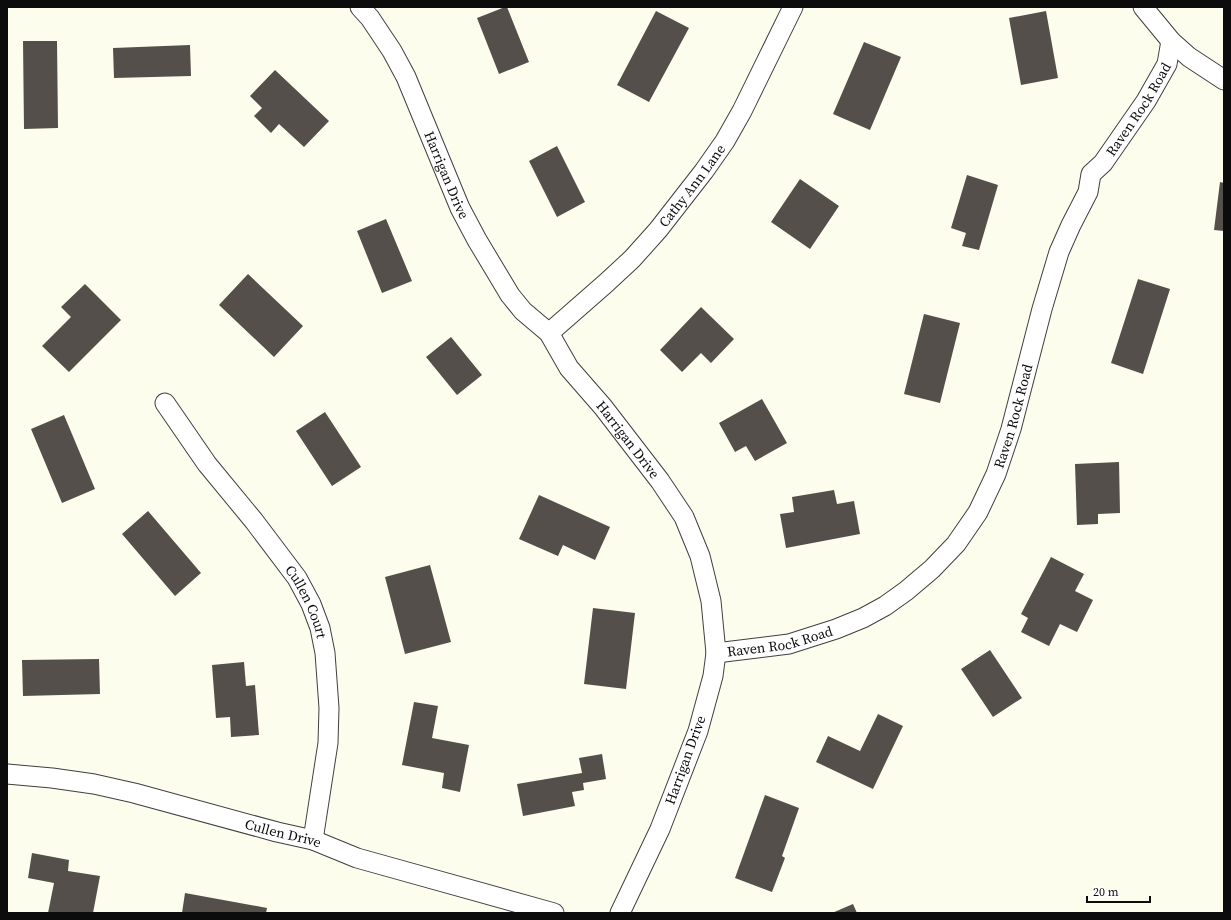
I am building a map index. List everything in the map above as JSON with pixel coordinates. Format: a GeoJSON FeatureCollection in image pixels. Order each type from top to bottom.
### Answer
{"type":"FeatureCollection","features":[{"type":"Feature","properties":{"kind":"street","name":"Harrigan Drive"},"geometry":{"type":"LineString","coordinates":[[360,7],[370,18],[392,51],[406,77],[460,208],[477,240],[510,295],[523,311],[549,333],[569,368],[603,407],[660,480],[684,516],[700,556],[711,601],[716,653],[713,676],[698,731],[660,829],[620,913]]}},
{"type":"Feature","properties":{"kind":"street","name":"Cathy Ann Lane"},"geometry":{"type":"LineString","coordinates":[[549,333],[606,284],[632,259],[658,230],[704,171],[725,142],[742,111],[793,7]]}},
{"type":"Feature","properties":{"kind":"street"},"geometry":{"type":"LineString","coordinates":[[1143,7],[1171,41],[1189,57],[1224,80]]}},
{"type":"Feature","properties":{"kind":"street","name":"Raven Rock Road"},"geometry":{"type":"LineString","coordinates":[[716,653],[788,644],[836,629],[863,618],[885,606],[906,591],[932,569],[956,544],[978,512],[996,474],[1012,429],[1042,308],[1059,252],[1088,192],[1091,174],[1103,163],[1146,101],[1167,64],[1171,41]]}},
{"type":"Feature","properties":{"kind":"street","name":"Cullen Court"},"geometry":{"type":"LineString","coordinates":[[166,403],[207,464],[254,521],[297,578],[311,604],[320,628],[326,653],[329,708],[328,743],[313,840]]}},
{"type":"Feature","properties":{"kind":"street","name":"Cullen Drive"},"geometry":{"type":"LineString","coordinates":[[7,774],[52,778],[101,785],[277,832],[313,840],[357,858],[554,913]]}},
{"type":"Feature","properties":{"kind":"building"},"geometry":{"type":"Polygon","coordinates":[[[507,7],[529,62],[499,74],[477,18],[507,7]]]}},
{"type":"Feature","properties":{"kind":"building"},"geometry":{"type":"Polygon","coordinates":[[[656,11],[689,28],[649,102],[617,85],[656,11]]]}},
{"type":"Feature","properties":{"kind":"building"},"geometry":{"type":"Polygon","coordinates":[[[1046,11],[1058,78],[1021,85],[1009,18],[1046,11]]]}},
{"type":"Feature","properties":{"kind":"building"},"geometry":{"type":"Polygon","coordinates":[[[23,41],[57,41],[58,128],[24,129],[23,41]]]}},
{"type":"Feature","properties":{"kind":"building"},"geometry":{"type":"Polygon","coordinates":[[[864,42],[901,57],[870,130],[833,114],[864,42]]]}},
{"type":"Feature","properties":{"kind":"building"},"geometry":{"type":"Polygon","coordinates":[[[190,45],[191,76],[114,78],[113,48],[190,45]]]}},
{"type":"Feature","properties":{"kind":"building"},"geometry":{"type":"Polygon","coordinates":[[[275,70],[329,121],[304,147],[279,124],[271,133],[254,116],[262,108],[250,96],[275,70]]]}},
{"type":"Feature","properties":{"kind":"building"},"geometry":{"type":"Polygon","coordinates":[[[557,146],[585,202],[557,217],[529,161],[557,146]]]}},
{"type":"Feature","properties":{"kind":"building"},"geometry":{"type":"Polygon","coordinates":[[[967,175],[998,185],[979,250],[962,246],[966,233],[951,228],[967,175]]]}},
{"type":"Feature","properties":{"kind":"building"},"geometry":{"type":"Polygon","coordinates":[[[800,179],[839,206],[810,249],[771,222],[800,179]]]}},
{"type":"Feature","properties":{"kind":"building"},"geometry":{"type":"Polygon","coordinates":[[[1220,182],[1224,183],[1224,231],[1214,230],[1220,182]]]}},
{"type":"Feature","properties":{"kind":"building"},"geometry":{"type":"Polygon","coordinates":[[[386,219],[412,281],[382,293],[357,231],[386,219]]]}},
{"type":"Feature","properties":{"kind":"building"},"geometry":{"type":"Polygon","coordinates":[[[248,274],[303,326],[274,357],[219,305],[248,274]]]}},
{"type":"Feature","properties":{"kind":"building"},"geometry":{"type":"Polygon","coordinates":[[[1138,279],[1170,289],[1143,374],[1111,363],[1138,279]]]}},
{"type":"Feature","properties":{"kind":"building"},"geometry":{"type":"Polygon","coordinates":[[[85,284],[121,320],[69,372],[42,346],[71,317],[61,307],[85,284]]]}},
{"type":"Feature","properties":{"kind":"building"},"geometry":{"type":"Polygon","coordinates":[[[701,307],[734,339],[711,363],[701,353],[682,372],[660,350],[701,307]]]}},
{"type":"Feature","properties":{"kind":"building"},"geometry":{"type":"Polygon","coordinates":[[[924,314],[960,323],[940,403],[904,394],[924,314]]]}},
{"type":"Feature","properties":{"kind":"building"},"geometry":{"type":"Polygon","coordinates":[[[451,337],[482,375],[457,395],[426,357],[451,337]]]}},
{"type":"Feature","properties":{"kind":"building"},"geometry":{"type":"Polygon","coordinates":[[[762,399],[787,443],[755,461],[746,446],[735,452],[719,423],[762,399]]]}},
{"type":"Feature","properties":{"kind":"building"},"geometry":{"type":"Polygon","coordinates":[[[325,412],[361,467],[332,486],[296,431],[325,412]]]}},
{"type":"Feature","properties":{"kind":"building"},"geometry":{"type":"Polygon","coordinates":[[[64,415],[95,489],[62,503],[31,429],[64,415]]]}},
{"type":"Feature","properties":{"kind":"building"},"geometry":{"type":"Polygon","coordinates":[[[1119,462],[1120,513],[1098,514],[1098,524],[1077,525],[1075,464],[1119,462]]]}},
{"type":"Feature","properties":{"kind":"building"},"geometry":{"type":"Polygon","coordinates":[[[834,490],[837,504],[854,501],[860,534],[786,548],[780,514],[794,512],[792,497],[834,490]]]}},
{"type":"Feature","properties":{"kind":"building"},"geometry":{"type":"Polygon","coordinates":[[[539,495],[610,527],[595,560],[563,545],[558,556],[519,539],[539,495]]]}},
{"type":"Feature","properties":{"kind":"building"},"geometry":{"type":"Polygon","coordinates":[[[148,511],[201,573],[175,596],[122,534],[148,511]]]}},
{"type":"Feature","properties":{"kind":"building"},"geometry":{"type":"Polygon","coordinates":[[[1051,557],[1084,574],[1075,591],[1093,600],[1077,632],[1060,624],[1049,646],[1021,632],[1028,618],[1021,614],[1051,557]]]}},
{"type":"Feature","properties":{"kind":"building"},"geometry":{"type":"Polygon","coordinates":[[[430,565],[451,642],[405,654],[385,577],[430,565]]]}},
{"type":"Feature","properties":{"kind":"building"},"geometry":{"type":"Polygon","coordinates":[[[593,608],[635,613],[626,689],[584,684],[593,608]]]}},
{"type":"Feature","properties":{"kind":"building"},"geometry":{"type":"Polygon","coordinates":[[[990,650],[1022,698],[993,717],[961,669],[990,650]]]}},
{"type":"Feature","properties":{"kind":"building"},"geometry":{"type":"Polygon","coordinates":[[[99,659],[100,694],[23,696],[22,660],[99,659]]]}},
{"type":"Feature","properties":{"kind":"building"},"geometry":{"type":"Polygon","coordinates":[[[244,662],[246,686],[255,685],[259,735],[231,737],[230,717],[216,718],[212,665],[244,662]]]}},
{"type":"Feature","properties":{"kind":"building"},"geometry":{"type":"Polygon","coordinates":[[[414,702],[438,706],[432,738],[469,745],[460,792],[442,788],[444,773],[402,765],[414,702]]]}},
{"type":"Feature","properties":{"kind":"building"},"geometry":{"type":"Polygon","coordinates":[[[878,714],[903,726],[873,789],[816,762],[828,736],[860,751],[878,714]]]}},
{"type":"Feature","properties":{"kind":"building"},"geometry":{"type":"Polygon","coordinates":[[[602,754],[606,779],[583,783],[584,790],[572,792],[575,806],[523,816],[517,784],[582,773],[579,758],[602,754]]]}},
{"type":"Feature","properties":{"kind":"building"},"geometry":{"type":"Polygon","coordinates":[[[765,795],[799,808],[782,856],[785,858],[772,892],[735,878],[765,795]]]}},
{"type":"Feature","properties":{"kind":"building"},"geometry":{"type":"Polygon","coordinates":[[[32,853],[69,860],[68,871],[100,876],[93,913],[48,913],[54,883],[28,878],[32,853]]]}},
{"type":"Feature","properties":{"kind":"building"},"geometry":{"type":"Polygon","coordinates":[[[185,893],[267,908],[266,913],[182,913],[185,893]]]}},
{"type":"Feature","properties":{"kind":"building"},"geometry":{"type":"Polygon","coordinates":[[[853,904],[857,913],[832,913],[853,904]]]}}]}
